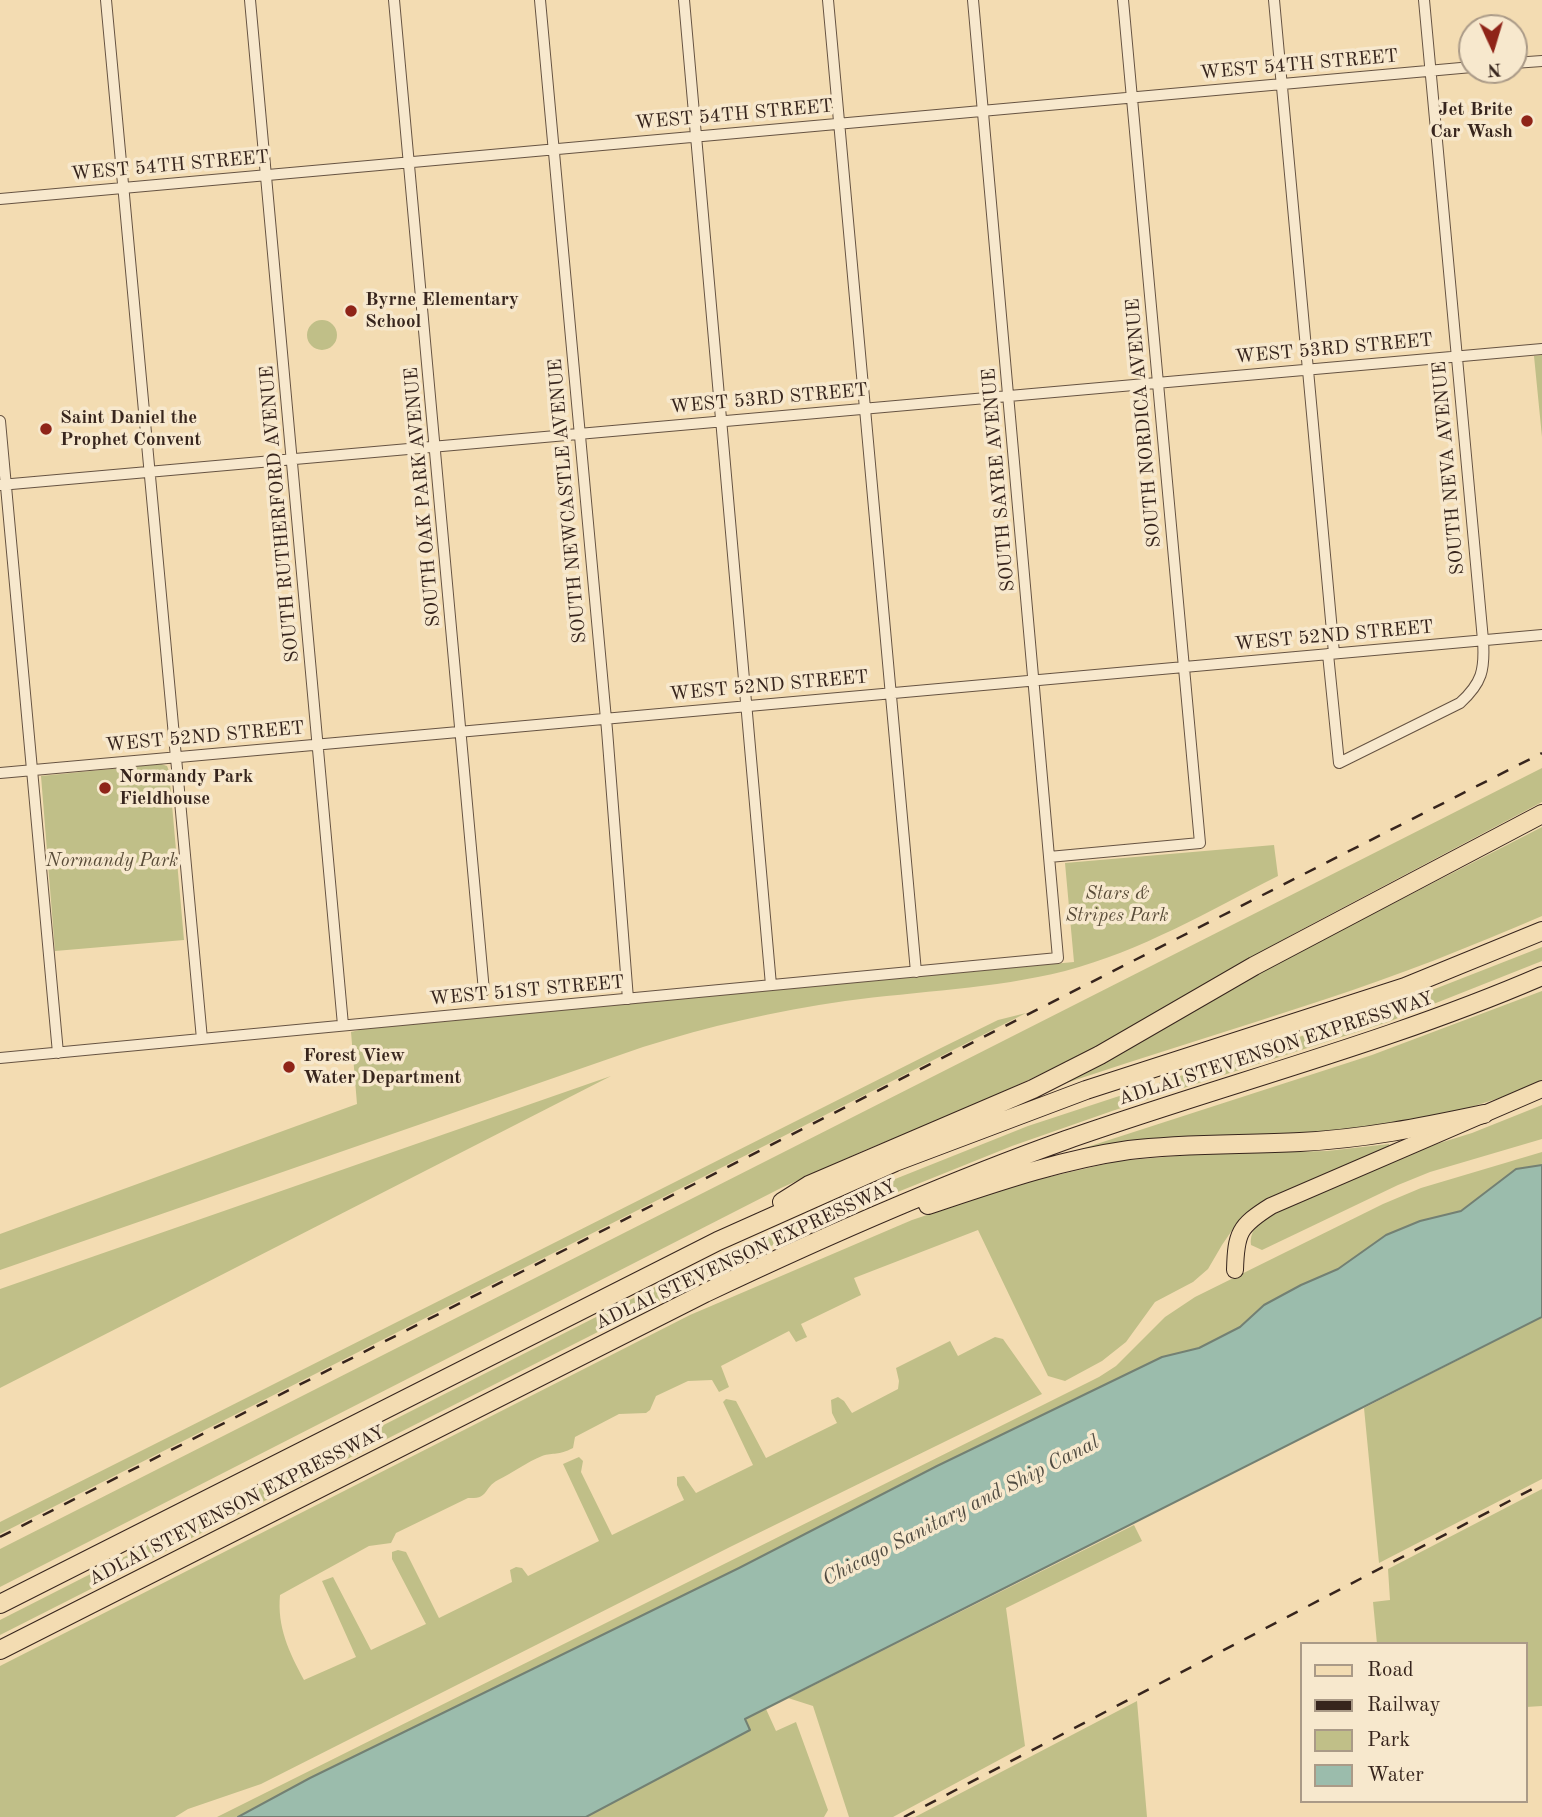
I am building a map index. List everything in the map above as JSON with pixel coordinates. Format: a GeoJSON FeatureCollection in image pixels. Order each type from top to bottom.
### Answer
{"type":"FeatureCollection","features":[{"type":"Feature","properties":{"kind":"highway"},"geometry":{"type":"LineString","coordinates":[[718,1241],[809,1185],[1033,1089],[1100,1055],[1254,966],[1542,814]]}},
{"type":"Feature","properties":{"kind":"highway","name":"ADLAI STEVENSON EXPRESSWAY"},"geometry":{"type":"LineString","coordinates":[[0,1604],[718,1241],[895,1162],[1086,1090],[1393,991],[1542,932]]}},
{"type":"Feature","properties":{"kind":"highway","name":"ADLAI STEVENSON EXPRESSWAY"},"geometry":{"type":"LineString","coordinates":[[0,1650],[705,1293],[799,1249],[949,1185],[1066,1140],[1336,1054],[1430,1021],[1542,976]]}},
{"type":"Feature","properties":{"kind":"highway"},"geometry":{"type":"LineString","coordinates":[[799,1249],[1005,1179],[1087,1157],[1174,1146],[1301,1142],[1379,1135],[1484,1114]]}},
{"type":"Feature","properties":{"kind":"main road"},"geometry":{"type":"LineString","coordinates":[[1236,1270],[1236,1242],[1242,1228],[1254,1216],[1271,1206],[1542,1089]]}},
{"type":"Feature","properties":{"kind":"street"},"geometry":{"type":"LineString","coordinates":[[106,0],[202,1039]]}},
{"type":"Feature","properties":{"kind":"street","name":"SOUTH RUTHERFORD AVENUE"},"geometry":{"type":"LineString","coordinates":[[250,0],[343,1026]]}},
{"type":"Feature","properties":{"kind":"street","name":"SOUTH OAK PARK AVENUE"},"geometry":{"type":"LineString","coordinates":[[394,0],[484,991]]}},
{"type":"Feature","properties":{"kind":"street","name":"SOUTH NEWCASTLE AVENUE"},"geometry":{"type":"LineString","coordinates":[[540,0],[606,719],[628,999]]}},
{"type":"Feature","properties":{"kind":"street"},"geometry":{"type":"LineString","coordinates":[[684,0],[771,985]]}},
{"type":"Feature","properties":{"kind":"street"},"geometry":{"type":"LineString","coordinates":[[828,0],[916,971]]}},
{"type":"Feature","properties":{"kind":"street","name":"SOUTH SAYRE AVENUE"},"geometry":{"type":"LineString","coordinates":[[973,0],[1058,958]]}},
{"type":"Feature","properties":{"kind":"street","name":"SOUTH NORDICA AVENUE"},"geometry":{"type":"LineString","coordinates":[[1049,857],[1200,843],[1123,0]]}},
{"type":"Feature","properties":{"kind":"street"},"geometry":{"type":"LineString","coordinates":[[1274,0],[1331,654]]}},
{"type":"Feature","properties":{"kind":"street","name":"SOUTH NEVA AVENUE"},"geometry":{"type":"LineString","coordinates":[[1331,654],[1339,763],[1460,703],[1475,689],[1483,672],[1483,640],[1424,0]]}},
{"type":"Feature","properties":{"kind":"street","name":"WEST 54TH STREET"},"geometry":{"type":"LineString","coordinates":[[0,199],[1458,68]]}},
{"type":"Feature","properties":{"kind":"street","name":"WEST 53RD STREET"},"geometry":{"type":"LineString","coordinates":[[3,485],[1542,349]]}},
{"type":"Feature","properties":{"kind":"street"},"geometry":{"type":"LineString","coordinates":[[0,421],[3,485],[58,1052]]}},
{"type":"Feature","properties":{"kind":"street","name":"WEST 52ND STREET"},"geometry":{"type":"LineString","coordinates":[[0,773],[1542,635]]}},
{"type":"Feature","properties":{"kind":"street","name":"WEST 51ST STREET"},"geometry":{"type":"LineString","coordinates":[[0,1058],[1058,958]]}},
{"type":"Feature","properties":{"kind":"green space"},"geometry":{"type":"Polygon","coordinates":[[[322,320],[328,321],[336,329],[336,341],[328,349],[322,350],[316,349],[308,341],[307,335],[308,329],[316,321],[322,320]]]}},
{"type":"Feature","properties":{"kind":"green space"},"geometry":{"type":"Polygon","coordinates":[[[1542,355],[1542,437],[1534,356],[1542,355]]]}},
{"type":"Feature","properties":{"kind":"green space","name":"Normandy Park"},"geometry":{"type":"Polygon","coordinates":[[[161,764],[167,766],[169,771],[184,940],[55,951],[41,776],[161,764]]]}},
{"type":"Feature","properties":{"kind":"green space"},"geometry":{"type":"Polygon","coordinates":[[[1542,768],[1542,802],[1295,933],[1093,1050],[957,1113],[781,1188],[0,1587],[0,1549],[1542,768]]]}},
{"type":"Feature","properties":{"kind":"green space"},"geometry":{"type":"Polygon","coordinates":[[[1542,827],[1542,916],[1378,981],[1063,1084],[1287,958],[1542,827]]]}},
{"type":"Feature","properties":{"kind":"green space","name":"Stars & Stripes Park"},"geometry":{"type":"Polygon","coordinates":[[[1274,845],[1278,876],[1174,929],[1093,963],[1011,982],[793,1009],[693,1032],[0,1270],[0,1234],[357,1104],[351,1032],[367,1028],[1074,962],[1065,863],[1274,845]]]}},
{"type":"Feature","properties":{"kind":"green space"},"geometry":{"type":"Polygon","coordinates":[[[1542,947],[1542,961],[1388,1022],[1012,1146],[823,1222],[730,1265],[0,1635],[0,1620],[663,1283],[840,1201],[1028,1126],[1381,1010],[1542,947]]]}},
{"type":"Feature","properties":{"kind":"green space"},"geometry":{"type":"Polygon","coordinates":[[[1542,991],[1542,1082],[1503,1097],[1382,1129],[1079,1153],[1078,1150],[1372,1055],[1542,991]]]}},
{"type":"Feature","properties":{"kind":"green space"},"geometry":{"type":"Polygon","coordinates":[[[1026,1013],[0,1534],[0,1522],[943,1047],[998,1020],[1026,1013]]]}},
{"type":"Feature","properties":{"kind":"green space"},"geometry":{"type":"Polygon","coordinates":[[[611,1076],[0,1388],[0,1289],[611,1076]]]}},
{"type":"Feature","properties":{"kind":"green space"},"geometry":{"type":"Polygon","coordinates":[[[1542,1105],[1542,1139],[1430,1172],[1262,1250],[1251,1245],[1255,1229],[1275,1210],[1430,1146],[1472,1133],[1542,1105]]]}},
{"type":"Feature","properties":{"kind":"green space"},"geometry":{"type":"Polygon","coordinates":[[[1389,1144],[1390,1150],[1265,1205],[1237,1223],[1208,1269],[1193,1282],[1155,1302],[1126,1342],[1102,1361],[1065,1381],[1048,1376],[978,1230],[854,1278],[861,1295],[801,1324],[807,1337],[796,1342],[789,1331],[721,1366],[729,1387],[719,1392],[712,1380],[688,1381],[656,1396],[646,1413],[619,1414],[575,1437],[573,1448],[536,1458],[498,1480],[480,1497],[468,1498],[396,1533],[391,1543],[369,1546],[280,1595],[280,1618],[285,1639],[304,1680],[356,1657],[322,1581],[333,1577],[371,1650],[426,1624],[392,1559],[392,1552],[406,1552],[439,1618],[512,1582],[510,1570],[516,1567],[522,1568],[528,1576],[599,1541],[563,1464],[579,1457],[583,1461],[581,1472],[612,1535],[684,1500],[677,1485],[677,1477],[684,1476],[696,1493],[753,1465],[723,1402],[726,1399],[736,1401],[766,1458],[837,1423],[832,1413],[831,1400],[838,1397],[852,1413],[898,1389],[896,1368],[950,1341],[958,1356],[995,1337],[1003,1339],[1042,1394],[730,1547],[261,1784],[188,1809],[175,1817],[0,1817],[0,1666],[690,1315],[912,1220],[1023,1183],[1118,1161],[1200,1154],[1327,1151],[1389,1144]]]}},
{"type":"Feature","properties":{"kind":"green space"},"geometry":{"type":"Polygon","coordinates":[[[1542,1152],[1542,1165],[1516,1169],[1461,1211],[1420,1221],[1386,1235],[1338,1269],[1264,1305],[1240,1327],[1199,1348],[1162,1357],[937,1466],[739,1568],[310,1778],[238,1817],[217,1817],[1099,1377],[1116,1366],[1165,1317],[1195,1297],[1421,1188],[1542,1152]]]}},
{"type":"Feature","properties":{"kind":"green space"},"geometry":{"type":"Polygon","coordinates":[[[1542,1317],[1542,1479],[1379,1563],[1364,1408],[1542,1317]]]}},
{"type":"Feature","properties":{"kind":"green space"},"geometry":{"type":"Polygon","coordinates":[[[1542,1489],[1542,1706],[1528,1707],[1528,1642],[1377,1642],[1373,1602],[1390,1600],[1388,1569],[1542,1489]]]}},
{"type":"Feature","properties":{"kind":"green space"},"geometry":{"type":"Polygon","coordinates":[[[1134,1525],[1142,1541],[1006,1608],[1025,1746],[893,1817],[849,1817],[813,1706],[788,1698],[1134,1525]]]}},
{"type":"Feature","properties":{"kind":"green space"},"geometry":{"type":"Polygon","coordinates":[[[1137,1701],[1147,1817],[915,1817],[1137,1701]]]}},
{"type":"Feature","properties":{"kind":"green space"},"geometry":{"type":"Polygon","coordinates":[[[766,1709],[776,1731],[796,1722],[828,1810],[824,1817],[586,1817],[750,1730],[745,1719],[766,1709]]]}},
{"type":"Feature","properties":{"kind":"water","name":"Chicago Sanitary and Ship Canal"},"geometry":{"type":"Polygon","coordinates":[[[1542,1165],[1542,1317],[745,1719],[750,1730],[586,1817],[238,1817],[310,1778],[739,1568],[937,1466],[1162,1357],[1199,1348],[1240,1327],[1264,1305],[1338,1269],[1386,1235],[1420,1221],[1461,1211],[1516,1169],[1542,1165]]]}},
{"type":"Feature","properties":{"kind":"railway"},"geometry":{"type":"LineString","coordinates":[[0,1537],[1542,753]]}},
{"type":"Feature","properties":{"kind":"railway"},"geometry":{"type":"LineString","coordinates":[[904,1817],[1542,1484]]}},
{"type":"Feature","properties":{"kind":"place","name":"Jet Brite Car Wash"},"geometry":{"type":"Point","coordinates":[1527,121]}},
{"type":"Feature","properties":{"kind":"place","name":"Byrne Elementary School"},"geometry":{"type":"Point","coordinates":[351,311]}},
{"type":"Feature","properties":{"kind":"place","name":"Saint Daniel the Prophet Convent"},"geometry":{"type":"Point","coordinates":[46,429]}},
{"type":"Feature","properties":{"kind":"place","name":"Normandy Park Fieldhouse"},"geometry":{"type":"Point","coordinates":[105,788]}},
{"type":"Feature","properties":{"kind":"place","name":"Forest View Water Department"},"geometry":{"type":"Point","coordinates":[289,1067]}}]}
